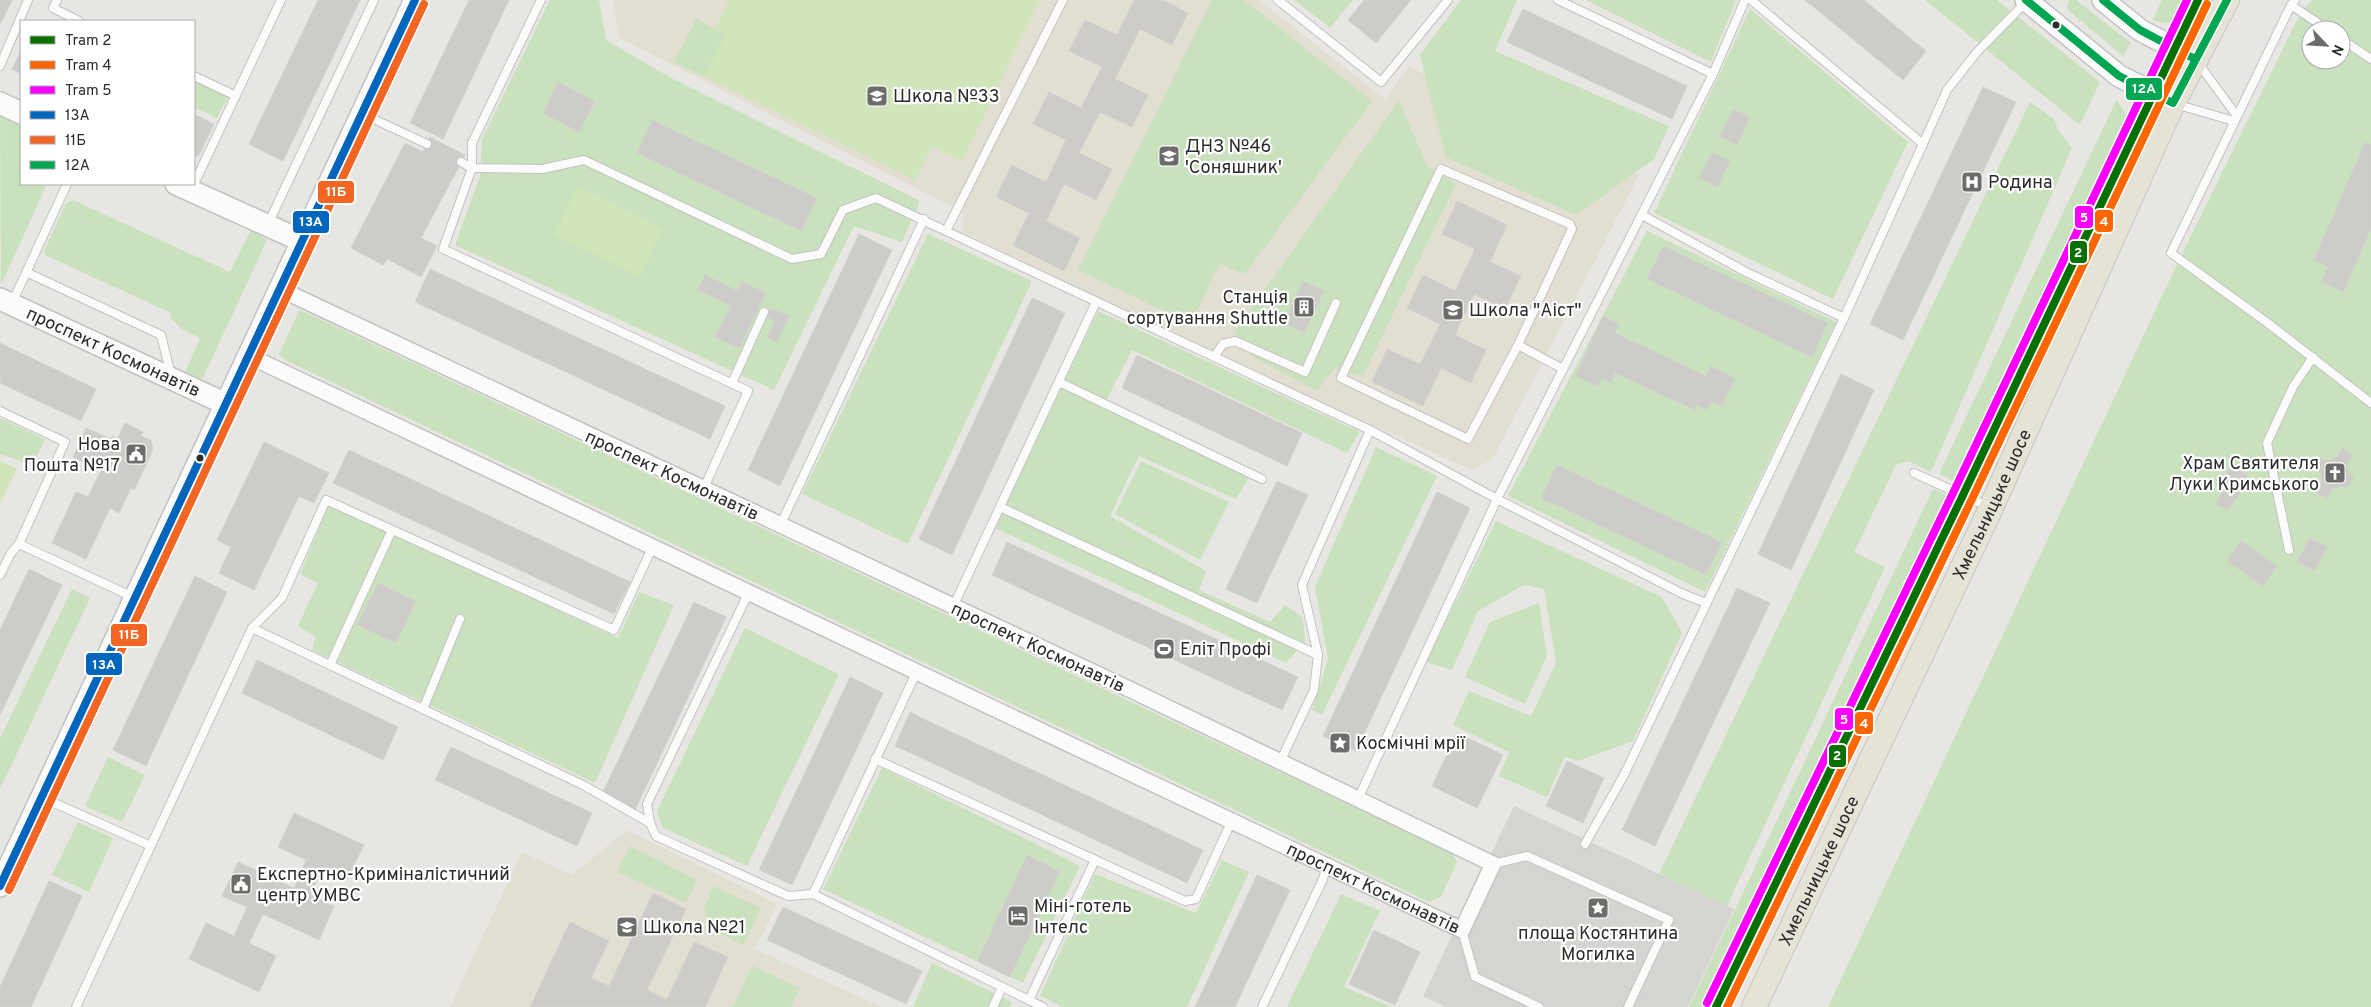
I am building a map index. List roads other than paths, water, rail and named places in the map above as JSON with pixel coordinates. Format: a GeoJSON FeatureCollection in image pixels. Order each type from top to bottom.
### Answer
{"type":"FeatureCollection","features":[{"type":"Feature","properties":{"kind":"main road","name":"Хмельницьке шосе"},"geometry":{"type":"LineString","coordinates":[[1754,1007],[1991,508],[2173,103],[2228,0]]}},
{"type":"Feature","properties":{"kind":"street"},"geometry":{"type":"LineString","coordinates":[[0,886],[415,0]]}},
{"type":"Feature","properties":{"kind":"street"},"geometry":{"type":"LineString","coordinates":[[2103,0],[2140,30],[2195,60]]}},
{"type":"Feature","properties":{"kind":"street"},"geometry":{"type":"LineString","coordinates":[[2033,2],[2119,76],[2173,103]]}},
{"type":"Feature","properties":{"kind":"street"},"geometry":{"type":"LineString","coordinates":[[0,103],[20,112]]}},
{"type":"Feature","properties":{"kind":"street"},"geometry":{"type":"LineString","coordinates":[[189,185],[302,242]]}},
{"type":"Feature","properties":{"kind":"street","name":"проспект Космонавтів"},"geometry":{"type":"LineString","coordinates":[[249,356],[1462,930],[1493,864],[280,289]]}},
{"type":"Feature","properties":{"kind":"street","name":"проспект Космонавтів"},"geometry":{"type":"LineString","coordinates":[[5,302],[226,404]]}},
{"type":"Feature","properties":{"kind":"lane"},"geometry":{"type":"LineString","coordinates":[[0,66],[28,0]]}},
{"type":"Feature","properties":{"kind":"lane"},"geometry":{"type":"LineString","coordinates":[[57,0],[53,8],[77,20]]}},
{"type":"Feature","properties":{"kind":"lane"},"geometry":{"type":"LineString","coordinates":[[195,174],[236,96],[281,0]]}},
{"type":"Feature","properties":{"kind":"lane"},"geometry":{"type":"LineString","coordinates":[[267,226],[374,0]]}},
{"type":"Feature","properties":{"kind":"lane"},"geometry":{"type":"LineString","coordinates":[[541,0],[472,142],[472,168],[443,249],[748,391],[702,490]]}},
{"type":"Feature","properties":{"kind":"lane"},"geometry":{"type":"LineString","coordinates":[[946,231],[1063,0]]}},
{"type":"Feature","properties":{"kind":"lane"},"geometry":{"type":"LineString","coordinates":[[1278,0],[1381,82],[1448,0]]}},
{"type":"Feature","properties":{"kind":"lane"},"geometry":{"type":"LineString","coordinates":[[1558,0],[1713,74]]}},
{"type":"Feature","properties":{"kind":"lane"},"geometry":{"type":"LineString","coordinates":[[1358,799],[1497,499],[1713,74],[1745,0]]}},
{"type":"Feature","properties":{"kind":"lane"},"geometry":{"type":"LineString","coordinates":[[1751,0],[1924,144]]}},
{"type":"Feature","properties":{"kind":"lane"},"geometry":{"type":"LineString","coordinates":[[1586,844],[1624,775],[1844,318],[1947,90],[1977,52],[2033,2]]}},
{"type":"Feature","properties":{"kind":"lane"},"geometry":{"type":"LineString","coordinates":[[2316,20],[2293,2],[2171,253],[2314,358],[2371,403]]}},
{"type":"Feature","properties":{"kind":"lane"},"geometry":{"type":"LineString","coordinates":[[2351,46],[2371,59]]}},
{"type":"Feature","properties":{"kind":"lane"},"geometry":{"type":"LineString","coordinates":[[2195,60],[2235,119]]}},
{"type":"Feature","properties":{"kind":"lane"},"geometry":{"type":"LineString","coordinates":[[195,76],[236,96]]}},
{"type":"Feature","properties":{"kind":"lane"},"geometry":{"type":"LineString","coordinates":[[2173,103],[2235,119]]}},
{"type":"Feature","properties":{"kind":"lane"},"geometry":{"type":"LineString","coordinates":[[362,113],[427,144]]}},
{"type":"Feature","properties":{"kind":"lane"},"geometry":{"type":"LineString","coordinates":[[461,162],[472,168],[542,169],[584,160],[792,259],[821,254],[843,210],[876,198],[1370,430],[1497,499],[1683,594],[1706,603]]}},
{"type":"Feature","properties":{"kind":"lane"},"geometry":{"type":"LineString","coordinates":[[1441,169],[1570,224],[1572,230],[1518,345],[1468,439],[1341,378],[1441,169]]}},
{"type":"Feature","properties":{"kind":"lane"},"geometry":{"type":"LineString","coordinates":[[5,302],[26,272],[67,185]]}},
{"type":"Feature","properties":{"kind":"lane"},"geometry":{"type":"LineString","coordinates":[[1642,215],[1746,272],[1844,318]]}},
{"type":"Feature","properties":{"kind":"lane"},"geometry":{"type":"LineString","coordinates":[[780,526],[924,219]]}},
{"type":"Feature","properties":{"kind":"lane"},"geometry":{"type":"LineString","coordinates":[[26,272],[161,335],[172,380]]}},
{"type":"Feature","properties":{"kind":"lane"},"geometry":{"type":"LineString","coordinates":[[953,607],[1096,302]]}},
{"type":"Feature","properties":{"kind":"lane"},"geometry":{"type":"LineString","coordinates":[[1214,357],[1223,344],[1235,341],[1305,372],[1336,304]]}},
{"type":"Feature","properties":{"kind":"lane"},"geometry":{"type":"LineString","coordinates":[[732,383],[764,312]]}},
{"type":"Feature","properties":{"kind":"lane"},"geometry":{"type":"LineString","coordinates":[[1518,345],[1562,369]]}},
{"type":"Feature","properties":{"kind":"lane"},"geometry":{"type":"LineString","coordinates":[[2289,550],[2267,443],[2293,387],[2314,358]]}},
{"type":"Feature","properties":{"kind":"lane"},"geometry":{"type":"LineString","coordinates":[[1059,382],[1262,479]]}},
{"type":"Feature","properties":{"kind":"lane"},"geometry":{"type":"LineString","coordinates":[[0,411],[65,442],[19,544],[10,553],[0,575]]}},
{"type":"Feature","properties":{"kind":"lane"},"geometry":{"type":"LineString","coordinates":[[1280,762],[1314,690],[1318,655],[1302,585],[1370,430]]}},
{"type":"Feature","properties":{"kind":"lane"},"geometry":{"type":"LineString","coordinates":[[1914,473],[1991,508]]}},
{"type":"Feature","properties":{"kind":"lane"},"geometry":{"type":"LineString","coordinates":[[76,1007],[252,628],[282,598],[326,500],[614,630],[653,546]]}},
{"type":"Feature","properties":{"kind":"lane"},"geometry":{"type":"LineString","coordinates":[[1000,507],[1318,655]]}},
{"type":"Feature","properties":{"kind":"lane"},"geometry":{"type":"LineString","coordinates":[[330,665],[392,530]]}},
{"type":"Feature","properties":{"kind":"lane"},"geometry":{"type":"LineString","coordinates":[[19,544],[135,598]]}},
{"type":"Feature","properties":{"kind":"lane"},"geometry":{"type":"LineString","coordinates":[[749,592],[647,804],[650,823],[656,836],[788,896],[813,894],[1043,1007]]}},
{"type":"Feature","properties":{"kind":"lane"},"geometry":{"type":"LineString","coordinates":[[422,709],[460,619]]}},
{"type":"Feature","properties":{"kind":"lane"},"geometry":{"type":"LineString","coordinates":[[252,628],[583,786],[650,823]]}},
{"type":"Feature","properties":{"kind":"lane"},"geometry":{"type":"LineString","coordinates":[[813,894],[917,671]]}},
{"type":"Feature","properties":{"kind":"lane"},"geometry":{"type":"LineString","coordinates":[[875,759],[1184,901],[1196,899],[1232,820]]}},
{"type":"Feature","properties":{"kind":"lane"},"geometry":{"type":"LineString","coordinates":[[42,798],[151,846]]}},
{"type":"Feature","properties":{"kind":"lane"},"geometry":{"type":"LineString","coordinates":[[1493,864],[1527,856],[1669,920],[1628,1007]]}},
{"type":"Feature","properties":{"kind":"lane"},"geometry":{"type":"LineString","coordinates":[[1029,1000],[1095,860]]}},
{"type":"Feature","properties":{"kind":"lane"},"geometry":{"type":"LineString","coordinates":[[1262,1007],[1323,879],[1327,865]]}},
{"type":"Feature","properties":{"kind":"lane"},"geometry":{"type":"LineString","coordinates":[[1462,930],[1475,977],[1539,1007]]}},
{"type":"Feature","properties":{"kind":"lane"},"geometry":{"type":"LineString","coordinates":[[993,1007],[1002,986]]}},
{"type":"Feature","properties":{"kind":"tram line","name":"5"},"geometry":{"type":"LineString","coordinates":[[1707,1003],[1954,491],[2187,0]]}},
{"type":"Feature","properties":{"kind":"tram line","name":"2"},"geometry":{"type":"LineString","coordinates":[[1716,1007],[1963,495],[2198,0]]}},
{"type":"Feature","properties":{"kind":"tram line","name":"4"},"geometry":{"type":"LineString","coordinates":[[1727,1007],[1972,499],[2207,4]]}},
{"type":"Feature","properties":{"kind":"place","name":"Школа №33"},"geometry":{"type":"Point","coordinates":[877,96]}},
{"type":"Feature","properties":{"kind":"place","name":"ДНЗ №46 'Соняшник'"},"geometry":{"type":"Point","coordinates":[1169,156]}},
{"type":"Feature","properties":{"kind":"place","name":"Родина"},"geometry":{"type":"Point","coordinates":[1972,182]}},
{"type":"Feature","properties":{"kind":"place","name":"Станція сортування Shuttle"},"geometry":{"type":"Point","coordinates":[1304,307]}},
{"type":"Feature","properties":{"kind":"place","name":"Школа \"Аіст\""},"geometry":{"type":"Point","coordinates":[1453,310]}},
{"type":"Feature","properties":{"kind":"place","name":"Нова Пошта №17"},"geometry":{"type":"Point","coordinates":[136,454]}},
{"type":"Feature","properties":{"kind":"place","name":"Храм Святителя Луки Кримського"},"geometry":{"type":"Point","coordinates":[2335,473]}},
{"type":"Feature","properties":{"kind":"place","name":"Еліт Профі"},"geometry":{"type":"Point","coordinates":[1164,649]}},
{"type":"Feature","properties":{"kind":"place","name":"Космічні мрії"},"geometry":{"type":"Point","coordinates":[1340,743]}},
{"type":"Feature","properties":{"kind":"place","name":"Експертно-Криміналістичний центр УМВС"},"geometry":{"type":"Point","coordinates":[241,884]}},
{"type":"Feature","properties":{"kind":"place","name":"площа Костянтина Могилка"},"geometry":{"type":"Point","coordinates":[1598,908]}},
{"type":"Feature","properties":{"kind":"place","name":"Міні-готель Інтелс"},"geometry":{"type":"Point","coordinates":[1018,916]}},
{"type":"Feature","properties":{"kind":"place","name":"Школа №21"},"geometry":{"type":"Point","coordinates":[627,927]}}]}
